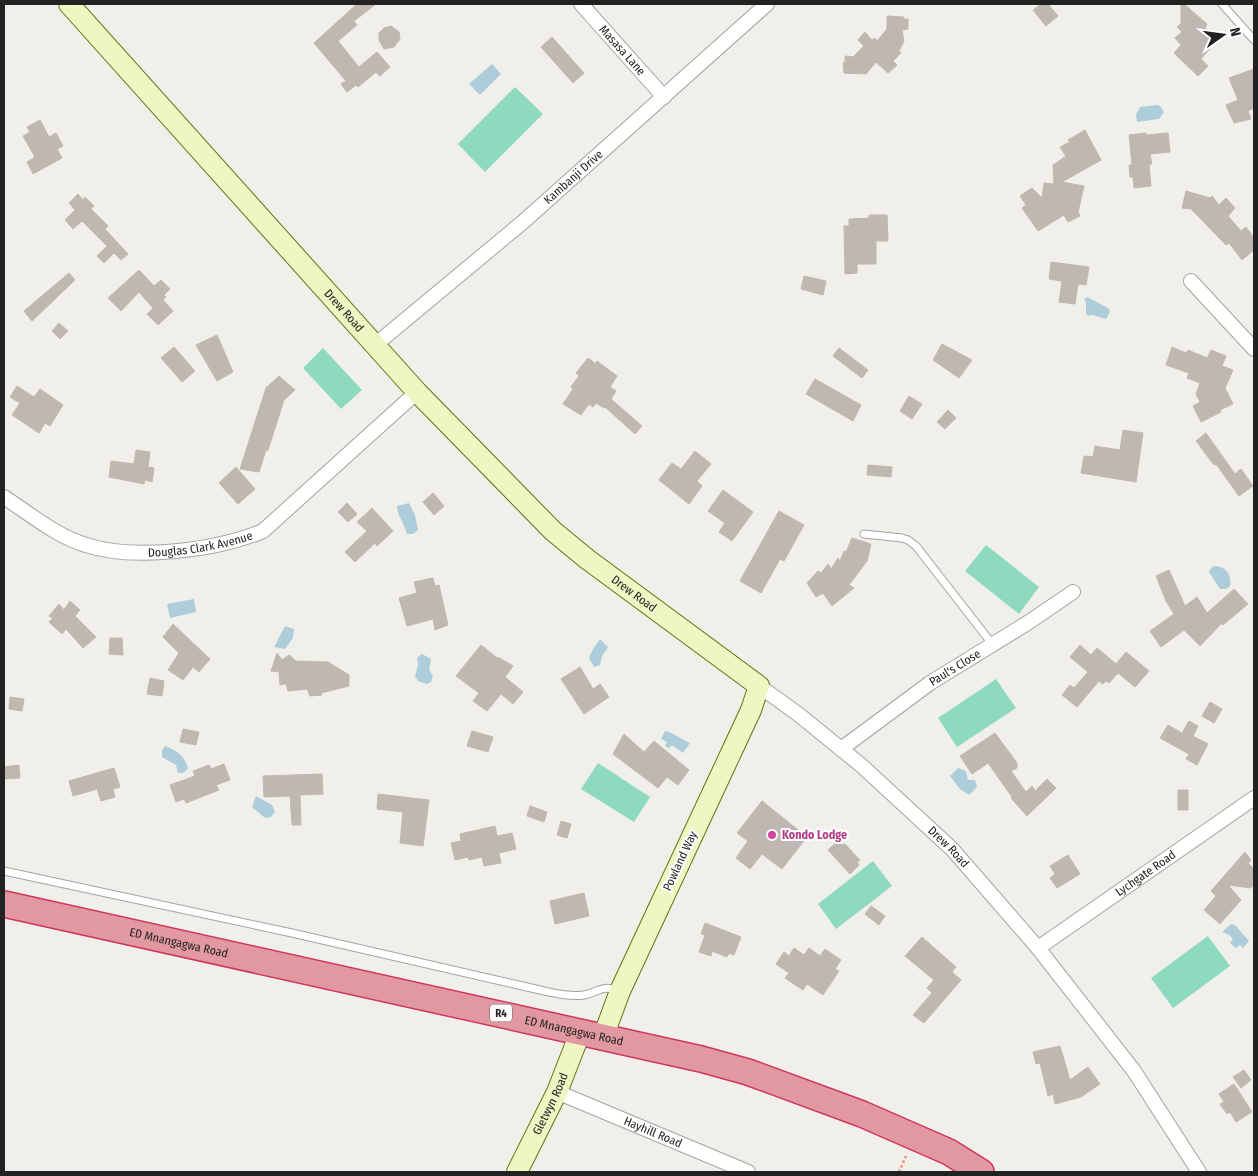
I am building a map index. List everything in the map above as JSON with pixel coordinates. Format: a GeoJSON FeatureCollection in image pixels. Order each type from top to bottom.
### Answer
{"type":"FeatureCollection","features":[{"type":"Feature","properties":{"kind":"highway","name":"ED Mnangagwa Road"},"geometry":{"type":"LineString","coordinates":[[4,904],[701,1058],[801,1090],[862,1114],[949,1152],[981,1172]]}},
{"type":"Feature","properties":{"kind":"street","name":"Drew Road"},"geometry":{"type":"LineString","coordinates":[[69,4],[417,392],[552,531],[587,559],[798,714],[870,773],[952,849],[1038,948],[1134,1071],[1199,1172]]}},
{"type":"Feature","properties":{"kind":"street","name":"Masasa Lane"},"geometry":{"type":"LineString","coordinates":[[581,4],[664,97]]}},
{"type":"Feature","properties":{"kind":"street","name":"Kambanji Drive"},"geometry":{"type":"LineString","coordinates":[[375,345],[523,222],[767,4]]}},
{"type":"Feature","properties":{"kind":"street"},"geometry":{"type":"LineString","coordinates":[[1191,281],[1254,348]]}},
{"type":"Feature","properties":{"kind":"street","name":"Douglas Clark Avenue"},"geometry":{"type":"LineString","coordinates":[[4,497],[50,528],[87,546],[124,552],[166,552],[243,539],[263,531],[417,392]]}},
{"type":"Feature","properties":{"kind":"street","name":"Paul's Close"},"geometry":{"type":"LineString","coordinates":[[841,749],[930,683],[993,645],[1073,592]]}},
{"type":"Feature","properties":{"kind":"street","name":"Powland Way"},"geometry":{"type":"LineString","coordinates":[[592,1035],[620,990],[752,710],[759,686]]}},
{"type":"Feature","properties":{"kind":"street","name":"Lychgate Road"},"geometry":{"type":"LineString","coordinates":[[1038,948],[1254,798]]}},
{"type":"Feature","properties":{"kind":"street","name":"Gletwyn Road"},"geometry":{"type":"LineString","coordinates":[[517,1172],[557,1092],[592,1035]]}},
{"type":"Feature","properties":{"kind":"street","name":"Hayhill Road"},"geometry":{"type":"LineString","coordinates":[[557,1092],[748,1172]]}},
{"type":"Feature","properties":{"kind":"lane"},"geometry":{"type":"LineString","coordinates":[[1222,4],[1254,40]]}},
{"type":"Feature","properties":{"kind":"lane"},"geometry":{"type":"LineString","coordinates":[[864,534],[902,538],[916,546],[993,645]]}},
{"type":"Feature","properties":{"kind":"lane"},"geometry":{"type":"LineString","coordinates":[[4,871],[302,935],[540,990],[575,995],[585,994],[604,987],[620,990]]}},
{"type":"Feature","properties":{"kind":"green space"},"geometry":{"type":"Polygon","coordinates":[[[515,87],[543,114],[485,172],[458,144],[515,87]]]}},
{"type":"Feature","properties":{"kind":"green space"},"geometry":{"type":"Polygon","coordinates":[[[323,348],[362,390],[341,409],[303,368],[323,348]]]}},
{"type":"Feature","properties":{"kind":"green space"},"geometry":{"type":"Polygon","coordinates":[[[986,545],[1039,587],[1019,614],[965,571],[986,545]]]}},
{"type":"Feature","properties":{"kind":"green space"},"geometry":{"type":"Polygon","coordinates":[[[996,679],[1016,708],[957,747],[938,718],[996,679]]]}},
{"type":"Feature","properties":{"kind":"green space"},"geometry":{"type":"Polygon","coordinates":[[[598,763],[650,797],[634,822],[581,789],[598,763]]]}},
{"type":"Feature","properties":{"kind":"green space"},"geometry":{"type":"Polygon","coordinates":[[[873,861],[892,886],[836,929],[818,904],[873,861]]]}},
{"type":"Feature","properties":{"kind":"green space"},"geometry":{"type":"Polygon","coordinates":[[[1208,936],[1230,966],[1173,1008],[1151,978],[1208,936]]]}},
{"type":"Feature","properties":{"kind":"water"},"geometry":{"type":"Polygon","coordinates":[[[492,64],[501,74],[480,95],[469,84],[492,64]]]}},
{"type":"Feature","properties":{"kind":"water"},"geometry":{"type":"Polygon","coordinates":[[[1157,105],[1164,112],[1159,119],[1137,122],[1136,115],[1140,107],[1157,105]]]}},
{"type":"Feature","properties":{"kind":"water"},"geometry":{"type":"Polygon","coordinates":[[[1087,297],[1108,308],[1110,311],[1107,318],[1093,315],[1088,316],[1084,299],[1087,297]]]}},
{"type":"Feature","properties":{"kind":"water"},"geometry":{"type":"Polygon","coordinates":[[[409,503],[415,515],[418,530],[413,534],[407,534],[397,506],[409,503]]]}},
{"type":"Feature","properties":{"kind":"water"},"geometry":{"type":"Polygon","coordinates":[[[1214,566],[1225,569],[1229,575],[1230,586],[1226,589],[1220,589],[1209,572],[1214,566]]]}},
{"type":"Feature","properties":{"kind":"water"},"geometry":{"type":"Polygon","coordinates":[[[194,599],[196,612],[170,618],[167,604],[194,599]]]}},
{"type":"Feature","properties":{"kind":"water"},"geometry":{"type":"Polygon","coordinates":[[[285,626],[294,629],[293,638],[285,649],[274,647],[285,626]]]}},
{"type":"Feature","properties":{"kind":"water"},"geometry":{"type":"Polygon","coordinates":[[[600,639],[608,647],[602,656],[600,665],[594,667],[589,658],[600,639]]]}},
{"type":"Feature","properties":{"kind":"water"},"geometry":{"type":"Polygon","coordinates":[[[422,654],[431,659],[429,670],[433,676],[431,682],[427,684],[418,681],[415,676],[418,665],[417,658],[422,654]]]}},
{"type":"Feature","properties":{"kind":"water"},"geometry":{"type":"Polygon","coordinates":[[[665,731],[690,743],[683,753],[672,745],[669,748],[665,746],[667,742],[661,739],[665,731]]]}},
{"type":"Feature","properties":{"kind":"water"},"geometry":{"type":"Polygon","coordinates":[[[165,746],[180,754],[188,769],[183,773],[178,773],[176,765],[162,757],[162,751],[165,746]]]}},
{"type":"Feature","properties":{"kind":"water"},"geometry":{"type":"Polygon","coordinates":[[[958,768],[966,771],[968,780],[975,780],[977,787],[969,795],[960,789],[950,776],[958,768]]]}},
{"type":"Feature","properties":{"kind":"water"},"geometry":{"type":"Polygon","coordinates":[[[256,796],[272,805],[275,812],[271,817],[265,818],[252,807],[256,796]]]}},
{"type":"Feature","properties":{"kind":"water"},"geometry":{"type":"Polygon","coordinates":[[[1231,924],[1235,925],[1249,941],[1243,948],[1240,945],[1236,948],[1230,943],[1233,939],[1222,932],[1231,924]]]}},
{"type":"Feature","properties":{"kind":"building"},"geometry":{"type":"Polygon","coordinates":[[[357,4],[376,4],[354,21],[357,25],[338,41],[359,67],[377,52],[390,67],[380,76],[376,72],[358,87],[356,85],[347,92],[341,84],[346,81],[314,43],[357,4]]]}},
{"type":"Feature","properties":{"kind":"building"},"geometry":{"type":"Polygon","coordinates":[[[1041,4],[1048,4],[1058,16],[1046,26],[1033,10],[1041,4]]]}},
{"type":"Feature","properties":{"kind":"building"},"geometry":{"type":"Polygon","coordinates":[[[1181,4],[1184,4],[1207,24],[1205,28],[1218,39],[1201,59],[1208,66],[1198,76],[1174,53],[1181,45],[1175,38],[1182,32],[1177,27],[1181,24],[1181,4]]]}},
{"type":"Feature","properties":{"kind":"building"},"geometry":{"type":"Polygon","coordinates":[[[887,16],[908,19],[908,29],[902,30],[904,41],[899,51],[901,53],[893,61],[897,65],[888,73],[876,62],[866,74],[844,73],[843,63],[845,62],[845,56],[853,57],[864,46],[858,40],[865,32],[872,40],[875,38],[877,41],[887,29],[887,16]]]}},
{"type":"Feature","properties":{"kind":"building"},"geometry":{"type":"Polygon","coordinates":[[[391,26],[399,32],[400,39],[394,47],[384,49],[379,40],[379,33],[384,28],[391,26]]]}},
{"type":"Feature","properties":{"kind":"building"},"geometry":{"type":"Polygon","coordinates":[[[552,37],[584,73],[573,83],[541,47],[552,37]]]}},
{"type":"Feature","properties":{"kind":"building"},"geometry":{"type":"Polygon","coordinates":[[[1254,69],[1254,108],[1248,111],[1251,119],[1234,123],[1226,105],[1238,100],[1229,78],[1254,69]]]}},
{"type":"Feature","properties":{"kind":"building"},"geometry":{"type":"Polygon","coordinates":[[[40,120],[49,137],[56,133],[63,146],[57,149],[62,158],[33,174],[27,162],[35,157],[23,136],[30,132],[27,127],[40,120]]]}},
{"type":"Feature","properties":{"kind":"building"},"geometry":{"type":"Polygon","coordinates":[[[1085,130],[1101,160],[1062,182],[1084,186],[1078,212],[1080,216],[1068,222],[1064,215],[1038,231],[1022,208],[1026,205],[1020,196],[1032,188],[1042,198],[1044,183],[1054,184],[1053,165],[1066,156],[1060,147],[1085,130]]]}},
{"type":"Feature","properties":{"kind":"building"},"geometry":{"type":"Polygon","coordinates":[[[1146,133],[1146,135],[1168,133],[1170,152],[1150,154],[1152,164],[1149,164],[1151,186],[1134,188],[1133,177],[1130,177],[1129,165],[1132,165],[1129,135],[1146,133]]]}},
{"type":"Feature","properties":{"kind":"building"},"geometry":{"type":"Polygon","coordinates":[[[1186,191],[1210,198],[1212,196],[1219,205],[1226,198],[1235,208],[1228,216],[1241,231],[1246,227],[1254,238],[1254,250],[1242,260],[1229,243],[1226,245],[1191,209],[1182,208],[1186,191]]]}},
{"type":"Feature","properties":{"kind":"building"},"geometry":{"type":"Polygon","coordinates":[[[78,194],[83,200],[85,197],[94,206],[91,209],[108,226],[105,229],[128,254],[121,260],[114,253],[104,263],[97,256],[107,246],[82,221],[73,229],[65,220],[75,210],[69,203],[78,194]]]}},
{"type":"Feature","properties":{"kind":"building"},"geometry":{"type":"Polygon","coordinates":[[[869,215],[887,215],[888,241],[876,241],[876,264],[857,264],[857,273],[845,274],[844,226],[849,226],[849,219],[869,218],[869,215]]]}},
{"type":"Feature","properties":{"kind":"building"},"geometry":{"type":"Polygon","coordinates":[[[1051,262],[1089,267],[1086,285],[1078,284],[1075,304],[1059,302],[1062,281],[1049,279],[1051,262]]]}},
{"type":"Feature","properties":{"kind":"building"},"geometry":{"type":"Polygon","coordinates":[[[139,270],[154,286],[161,280],[170,289],[164,295],[166,297],[163,300],[173,311],[158,325],[147,314],[153,308],[139,292],[121,311],[108,298],[139,270]]]}},
{"type":"Feature","properties":{"kind":"building"},"geometry":{"type":"Polygon","coordinates":[[[69,273],[75,280],[32,321],[24,311],[69,273]]]}},
{"type":"Feature","properties":{"kind":"building"},"geometry":{"type":"Polygon","coordinates":[[[804,276],[826,281],[823,295],[801,289],[804,276]]]}},
{"type":"Feature","properties":{"kind":"building"},"geometry":{"type":"Polygon","coordinates":[[[59,323],[68,331],[60,339],[52,331],[59,323]]]}},
{"type":"Feature","properties":{"kind":"building"},"geometry":{"type":"Polygon","coordinates":[[[217,335],[233,372],[217,381],[196,345],[217,335]]]}},
{"type":"Feature","properties":{"kind":"building"},"geometry":{"type":"Polygon","coordinates":[[[942,344],[972,360],[959,378],[933,360],[942,344]]]}},
{"type":"Feature","properties":{"kind":"building"},"geometry":{"type":"Polygon","coordinates":[[[174,347],[195,371],[182,382],[161,358],[174,347]]]}},
{"type":"Feature","properties":{"kind":"building"},"geometry":{"type":"Polygon","coordinates":[[[1172,347],[1186,353],[1188,350],[1207,358],[1211,350],[1226,356],[1222,366],[1233,370],[1225,388],[1233,404],[1201,422],[1193,406],[1200,402],[1196,394],[1200,383],[1187,378],[1189,373],[1166,365],[1172,347]]]}},
{"type":"Feature","properties":{"kind":"building"},"geometry":{"type":"Polygon","coordinates":[[[839,348],[868,370],[862,378],[833,356],[839,348]]]}},
{"type":"Feature","properties":{"kind":"building"},"geometry":{"type":"Polygon","coordinates":[[[588,358],[596,364],[597,361],[617,376],[610,387],[616,391],[611,399],[642,426],[635,434],[605,407],[596,403],[593,407],[589,404],[581,415],[563,404],[579,376],[576,373],[588,358]]]}},
{"type":"Feature","properties":{"kind":"building"},"geometry":{"type":"Polygon","coordinates":[[[279,376],[295,390],[284,400],[259,472],[240,469],[266,388],[279,376]]]}},
{"type":"Feature","properties":{"kind":"building"},"geometry":{"type":"Polygon","coordinates":[[[815,379],[861,405],[853,421],[806,394],[815,379]]]}},
{"type":"Feature","properties":{"kind":"building"},"geometry":{"type":"Polygon","coordinates":[[[17,386],[34,397],[40,389],[63,405],[50,426],[45,423],[39,433],[12,415],[20,403],[10,397],[17,386]]]}},
{"type":"Feature","properties":{"kind":"building"},"geometry":{"type":"Polygon","coordinates":[[[909,396],[922,404],[912,419],[900,411],[909,396]]]}},
{"type":"Feature","properties":{"kind":"building"},"geometry":{"type":"Polygon","coordinates":[[[948,410],[956,418],[945,429],[937,422],[948,410]]]}},
{"type":"Feature","properties":{"kind":"building"},"geometry":{"type":"Polygon","coordinates":[[[1123,430],[1143,433],[1136,482],[1081,473],[1084,456],[1093,457],[1095,446],[1120,450],[1123,430]]]}},
{"type":"Feature","properties":{"kind":"building"},"geometry":{"type":"Polygon","coordinates":[[[1206,433],[1235,474],[1241,469],[1253,486],[1239,496],[1216,464],[1214,465],[1196,441],[1206,433]]]}},
{"type":"Feature","properties":{"kind":"building"},"geometry":{"type":"Polygon","coordinates":[[[136,450],[150,452],[148,467],[154,468],[152,482],[145,480],[144,484],[109,477],[111,461],[134,464],[136,450]]]}},
{"type":"Feature","properties":{"kind":"building"},"geometry":{"type":"Polygon","coordinates":[[[695,451],[711,464],[697,481],[702,486],[689,504],[659,480],[672,463],[681,469],[695,451]]]}},
{"type":"Feature","properties":{"kind":"building"},"geometry":{"type":"Polygon","coordinates":[[[868,465],[892,467],[891,477],[867,475],[868,465]]]}},
{"type":"Feature","properties":{"kind":"building"},"geometry":{"type":"Polygon","coordinates":[[[236,467],[255,489],[238,504],[219,483],[236,467]]]}},
{"type":"Feature","properties":{"kind":"building"},"geometry":{"type":"Polygon","coordinates":[[[723,490],[753,512],[732,541],[719,532],[725,523],[708,511],[723,490]]]}},
{"type":"Feature","properties":{"kind":"building"},"geometry":{"type":"Polygon","coordinates":[[[433,493],[444,506],[434,515],[423,502],[433,493]]]}},
{"type":"Feature","properties":{"kind":"building"},"geometry":{"type":"Polygon","coordinates":[[[347,503],[357,514],[348,522],[338,512],[347,503]]]}},
{"type":"Feature","properties":{"kind":"building"},"geometry":{"type":"Polygon","coordinates":[[[372,508],[393,531],[377,546],[375,543],[355,562],[345,552],[367,531],[357,522],[372,508]]]}},
{"type":"Feature","properties":{"kind":"building"},"geometry":{"type":"Polygon","coordinates":[[[779,511],[804,525],[784,561],[780,559],[761,593],[740,581],[779,511]]]}},
{"type":"Feature","properties":{"kind":"building"},"geometry":{"type":"Polygon","coordinates":[[[852,538],[871,544],[867,561],[849,585],[854,588],[832,606],[823,593],[816,597],[807,583],[818,571],[821,573],[828,564],[831,569],[838,558],[840,561],[852,538]]]}},
{"type":"Feature","properties":{"kind":"building"},"geometry":{"type":"Polygon","coordinates":[[[1169,570],[1185,606],[1197,597],[1207,613],[1234,589],[1248,604],[1223,625],[1222,623],[1200,646],[1184,630],[1161,647],[1150,631],[1174,614],[1166,601],[1156,576],[1169,570]]]}},
{"type":"Feature","properties":{"kind":"building"},"geometry":{"type":"Polygon","coordinates":[[[433,578],[435,586],[439,585],[448,625],[435,630],[433,619],[407,626],[399,598],[417,593],[414,582],[433,578]]]}},
{"type":"Feature","properties":{"kind":"building"},"geometry":{"type":"Polygon","coordinates":[[[70,601],[80,610],[75,616],[96,637],[83,648],[66,629],[62,634],[49,622],[53,618],[49,616],[59,604],[64,610],[70,601]]]}},
{"type":"Feature","properties":{"kind":"building"},"geometry":{"type":"Polygon","coordinates":[[[173,624],[210,659],[199,672],[193,667],[183,680],[168,670],[179,653],[163,637],[173,624]]]}},
{"type":"Feature","properties":{"kind":"building"},"geometry":{"type":"Polygon","coordinates":[[[110,638],[122,638],[123,655],[109,654],[110,638]]]}},
{"type":"Feature","properties":{"kind":"building"},"geometry":{"type":"Polygon","coordinates":[[[481,645],[497,658],[513,666],[505,677],[523,692],[513,704],[501,694],[487,711],[473,701],[479,693],[456,676],[481,645]]]}},
{"type":"Feature","properties":{"kind":"building"},"geometry":{"type":"Polygon","coordinates":[[[1080,645],[1091,655],[1097,648],[1116,664],[1126,652],[1149,671],[1135,687],[1118,673],[1109,683],[1106,681],[1103,684],[1099,681],[1077,707],[1062,695],[1070,685],[1074,688],[1088,672],[1070,657],[1080,645]]]}},
{"type":"Feature","properties":{"kind":"building"},"geometry":{"type":"Polygon","coordinates":[[[277,653],[282,660],[289,655],[296,661],[328,662],[349,675],[349,686],[321,693],[322,695],[310,696],[307,689],[288,691],[286,684],[280,685],[279,672],[271,671],[277,653]]]}},
{"type":"Feature","properties":{"kind":"building"},"geometry":{"type":"Polygon","coordinates":[[[580,667],[593,689],[600,684],[609,697],[584,714],[561,679],[580,667]]]}},
{"type":"Feature","properties":{"kind":"building"},"geometry":{"type":"Polygon","coordinates":[[[150,678],[164,681],[162,696],[147,694],[150,678]]]}},
{"type":"Feature","properties":{"kind":"building"},"geometry":{"type":"Polygon","coordinates":[[[10,697],[24,699],[22,711],[9,709],[10,697]]]}},
{"type":"Feature","properties":{"kind":"building"},"geometry":{"type":"Polygon","coordinates":[[[1210,702],[1222,709],[1214,723],[1202,716],[1210,702]]]}},
{"type":"Feature","properties":{"kind":"building"},"geometry":{"type":"Polygon","coordinates":[[[1189,721],[1198,726],[1193,736],[1208,744],[1197,765],[1186,759],[1189,754],[1160,738],[1168,725],[1182,733],[1189,721]]]}},
{"type":"Feature","properties":{"kind":"building"},"geometry":{"type":"Polygon","coordinates":[[[183,729],[199,732],[196,745],[180,742],[183,729]]]}},
{"type":"Feature","properties":{"kind":"building"},"geometry":{"type":"Polygon","coordinates":[[[472,731],[493,737],[488,752],[467,746],[472,731]]]}},
{"type":"Feature","properties":{"kind":"building"},"geometry":{"type":"Polygon","coordinates":[[[995,733],[1017,763],[1017,768],[1011,771],[1026,792],[1032,786],[1036,792],[1047,779],[1056,788],[1027,816],[1011,798],[988,763],[972,774],[960,756],[995,733]]]}},
{"type":"Feature","properties":{"kind":"building"},"geometry":{"type":"Polygon","coordinates":[[[624,734],[644,752],[654,741],[689,770],[678,785],[667,777],[658,788],[613,754],[624,734]]]}},
{"type":"Feature","properties":{"kind":"building"},"geometry":{"type":"Polygon","coordinates":[[[224,764],[230,780],[216,785],[219,790],[186,803],[184,799],[176,802],[170,785],[195,776],[193,771],[209,765],[211,769],[224,764]]]}},
{"type":"Feature","properties":{"kind":"building"},"geometry":{"type":"Polygon","coordinates":[[[19,765],[20,778],[4,779],[4,767],[19,765]]]}},
{"type":"Feature","properties":{"kind":"building"},"geometry":{"type":"Polygon","coordinates":[[[114,768],[120,787],[113,789],[115,797],[101,801],[97,789],[73,796],[69,781],[114,768]]]}},
{"type":"Feature","properties":{"kind":"building"},"geometry":{"type":"Polygon","coordinates":[[[322,774],[323,794],[300,795],[301,825],[292,825],[290,796],[264,797],[263,776],[322,774]]]}},
{"type":"Feature","properties":{"kind":"building"},"geometry":{"type":"Polygon","coordinates":[[[1178,790],[1188,790],[1188,810],[1178,810],[1178,790]]]}},
{"type":"Feature","properties":{"kind":"building"},"geometry":{"type":"Polygon","coordinates":[[[378,794],[429,800],[423,846],[400,843],[403,812],[377,809],[378,794]]]}},
{"type":"Feature","properties":{"kind":"building","name":"Kondo Lodge"},"geometry":{"type":"Polygon","coordinates":[[[762,801],[807,837],[782,869],[762,854],[750,869],[736,858],[748,841],[737,833],[762,801]]]}},
{"type":"Feature","properties":{"kind":"building"},"geometry":{"type":"Polygon","coordinates":[[[530,806],[547,812],[544,822],[527,816],[530,806]]]}},
{"type":"Feature","properties":{"kind":"building"},"geometry":{"type":"Polygon","coordinates":[[[561,821],[571,824],[567,838],[557,835],[561,821]]]}},
{"type":"Feature","properties":{"kind":"building"},"geometry":{"type":"Polygon","coordinates":[[[495,826],[497,836],[512,833],[516,849],[499,853],[501,863],[484,866],[482,857],[469,860],[468,857],[455,860],[451,843],[461,841],[460,834],[495,826]]]}},
{"type":"Feature","properties":{"kind":"building"},"geometry":{"type":"Polygon","coordinates":[[[839,840],[841,845],[845,844],[860,860],[857,862],[859,865],[850,874],[828,850],[839,840]]]}},
{"type":"Feature","properties":{"kind":"building"},"geometry":{"type":"Polygon","coordinates":[[[1245,852],[1251,860],[1248,863],[1254,869],[1254,883],[1251,888],[1228,885],[1241,900],[1220,924],[1204,910],[1216,896],[1211,891],[1245,852]]]}},
{"type":"Feature","properties":{"kind":"building"},"geometry":{"type":"Polygon","coordinates":[[[1068,855],[1080,874],[1057,888],[1050,878],[1055,874],[1050,866],[1068,855]]]}},
{"type":"Feature","properties":{"kind":"building"},"geometry":{"type":"Polygon","coordinates":[[[584,893],[589,916],[555,924],[550,901],[584,893]]]}},
{"type":"Feature","properties":{"kind":"building"},"geometry":{"type":"Polygon","coordinates":[[[871,906],[885,916],[879,925],[865,914],[871,906]]]}},
{"type":"Feature","properties":{"kind":"building"},"geometry":{"type":"Polygon","coordinates":[[[705,923],[741,937],[734,955],[729,953],[727,957],[712,951],[711,956],[699,952],[705,935],[701,934],[705,923]]]}},
{"type":"Feature","properties":{"kind":"building"},"geometry":{"type":"Polygon","coordinates":[[[922,937],[956,967],[952,972],[961,980],[924,1023],[913,1015],[932,993],[927,988],[934,980],[905,956],[922,937]]]}},
{"type":"Feature","properties":{"kind":"building"},"geometry":{"type":"Polygon","coordinates":[[[794,948],[804,955],[809,948],[820,956],[825,949],[841,960],[835,969],[839,971],[823,995],[807,984],[803,990],[785,978],[789,973],[776,964],[784,952],[789,956],[794,948]]]}},
{"type":"Feature","properties":{"kind":"building"},"geometry":{"type":"Polygon","coordinates":[[[1060,1046],[1070,1080],[1088,1067],[1100,1084],[1081,1097],[1055,1104],[1053,1094],[1048,1096],[1040,1063],[1036,1064],[1033,1052],[1060,1046]]]}},
{"type":"Feature","properties":{"kind":"building"},"geometry":{"type":"Polygon","coordinates":[[[1244,1070],[1251,1080],[1241,1088],[1233,1077],[1244,1070]]]}},
{"type":"Feature","properties":{"kind":"building"},"geometry":{"type":"Polygon","coordinates":[[[1234,1084],[1252,1112],[1236,1122],[1230,1112],[1227,1114],[1220,1104],[1224,1102],[1219,1094],[1234,1084]]]}},
{"type":"Feature","properties":{"kind":"place","name":"Kondo Lodge"},"geometry":{"type":"Point","coordinates":[772,835]}}]}
